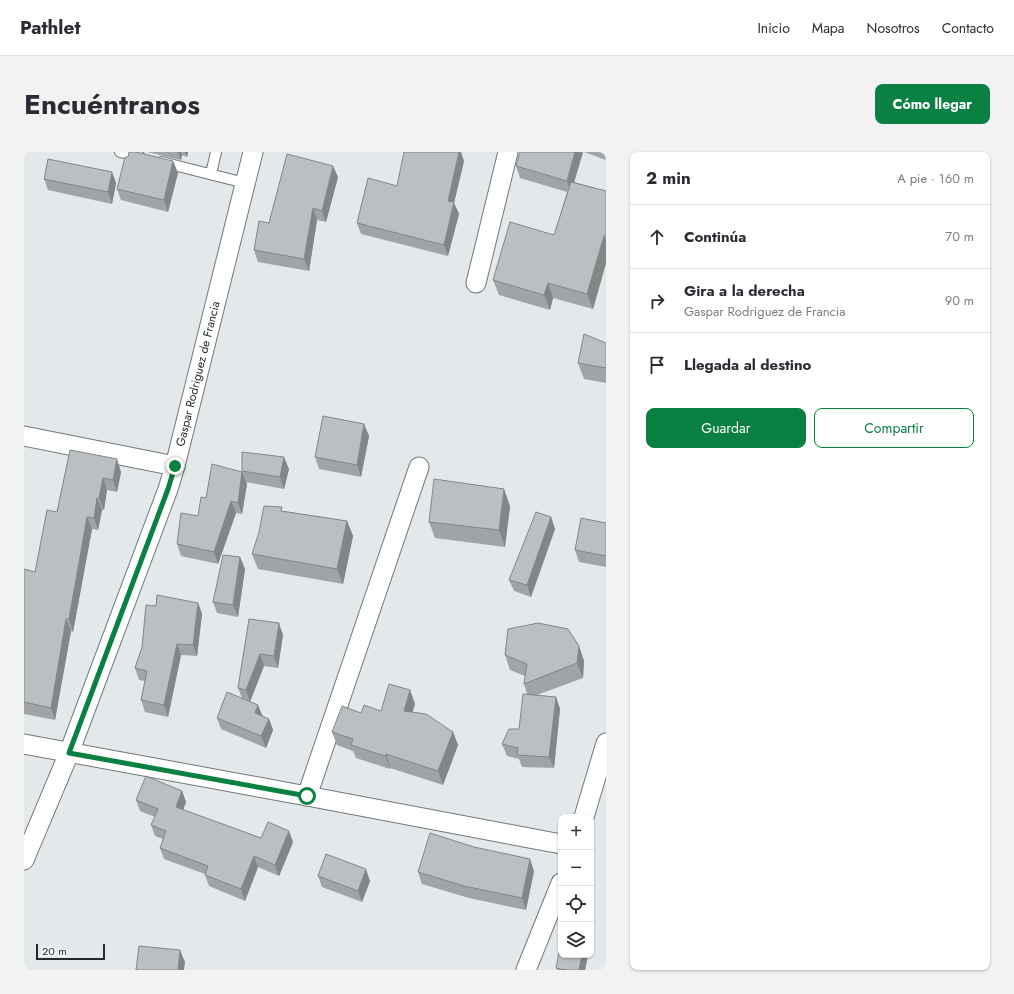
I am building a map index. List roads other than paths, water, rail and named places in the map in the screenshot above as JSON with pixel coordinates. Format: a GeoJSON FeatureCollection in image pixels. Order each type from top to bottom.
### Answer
{"type":"FeatureCollection","features":[{"type":"Feature","properties":{"kind":"street","name":"Gaspar Rodriguez de Francia"},"geometry":{"type":"LineString","coordinates":[[24,860],[69,753],[168,489],[253,152]]}},
{"type":"Feature","properties":{"kind":"street"},"geometry":{"type":"LineString","coordinates":[[476,284],[508,152]]}},
{"type":"Feature","properties":{"kind":"street"},"geometry":{"type":"LineString","coordinates":[[24,436],[175,466]]}},
{"type":"Feature","properties":{"kind":"street"},"geometry":{"type":"LineString","coordinates":[[307,796],[419,467]]}},
{"type":"Feature","properties":{"kind":"street"},"geometry":{"type":"LineString","coordinates":[[585,814],[606,743]]}},
{"type":"Feature","properties":{"kind":"street"},"geometry":{"type":"LineString","coordinates":[[24,744],[558,843]]}},
{"type":"Feature","properties":{"kind":"street"},"geometry":{"type":"LineString","coordinates":[[526,970],[560,886]]}},
{"type":"Feature","properties":{"kind":"lane"},"geometry":{"type":"LineString","coordinates":[[120,152],[245,183]]}},
{"type":"Feature","properties":{"kind":"lane"},"geometry":{"type":"LineString","coordinates":[[211,174],[216,152]]}}]}
